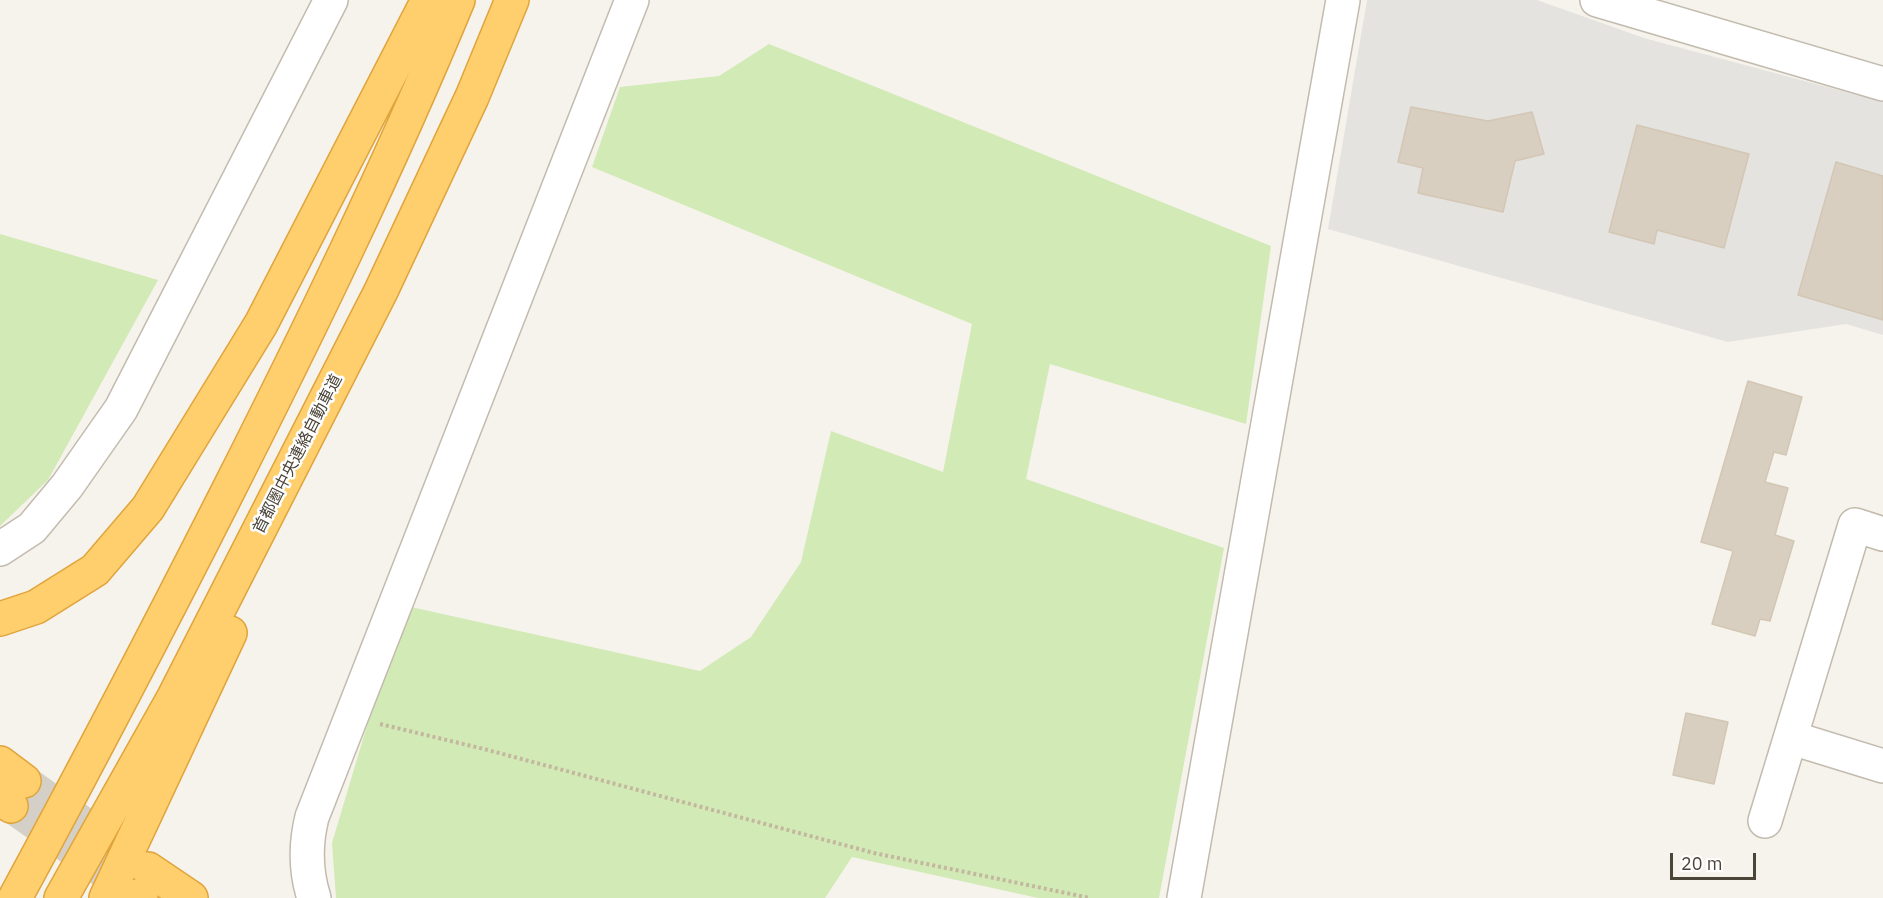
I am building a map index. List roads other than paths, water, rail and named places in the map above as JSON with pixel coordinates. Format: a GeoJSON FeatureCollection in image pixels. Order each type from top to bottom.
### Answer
{"type":"FeatureCollection","features":[{"type":"Feature","properties":{"kind":"highway"},"geometry":{"type":"LineString","coordinates":[[0,620],[36,607],[95,570],[148,508],[261,324],[428,0]]}},
{"type":"Feature","properties":{"kind":"highway"},"geometry":{"type":"LineString","coordinates":[[15,898],[106,731],[324,301],[458,0]]}},
{"type":"Feature","properties":{"kind":"highway","name":"首都圏中央連絡自動車道"},"geometry":{"type":"LineString","coordinates":[[61,898],[174,697],[381,291],[472,98],[512,0]]}},
{"type":"Feature","properties":{"kind":"highway"},"geometry":{"type":"LineString","coordinates":[[191,898],[133,890],[196,709],[381,291]]}},
{"type":"Feature","properties":{"kind":"street"},"geometry":{"type":"LineString","coordinates":[[0,549],[32,528],[67,486],[121,409],[331,0]]}},
{"type":"Feature","properties":{"kind":"street"},"geometry":{"type":"LineString","coordinates":[[314,898],[306,862],[307,836],[350,717],[632,0]]}},
{"type":"Feature","properties":{"kind":"street"},"geometry":{"type":"LineString","coordinates":[[1184,898],[1343,0]]}},
{"type":"Feature","properties":{"kind":"street"},"geometry":{"type":"LineString","coordinates":[[1597,0],[1883,84]]}},
{"type":"Feature","properties":{"kind":"street"},"geometry":{"type":"LineString","coordinates":[[1765,821],[1855,525],[1883,534]]}},
{"type":"Feature","properties":{"kind":"street"},"geometry":{"type":"LineString","coordinates":[[1792,738],[1883,766]]}},
{"type":"Feature","properties":{"kind":"tunnel"},"geometry":{"type":"LineString","coordinates":[[24,781],[148,869]]}},
{"type":"Feature","properties":{"kind":"tunnel"},"geometry":{"type":"LineString","coordinates":[[11,806],[136,895]]}}]}
